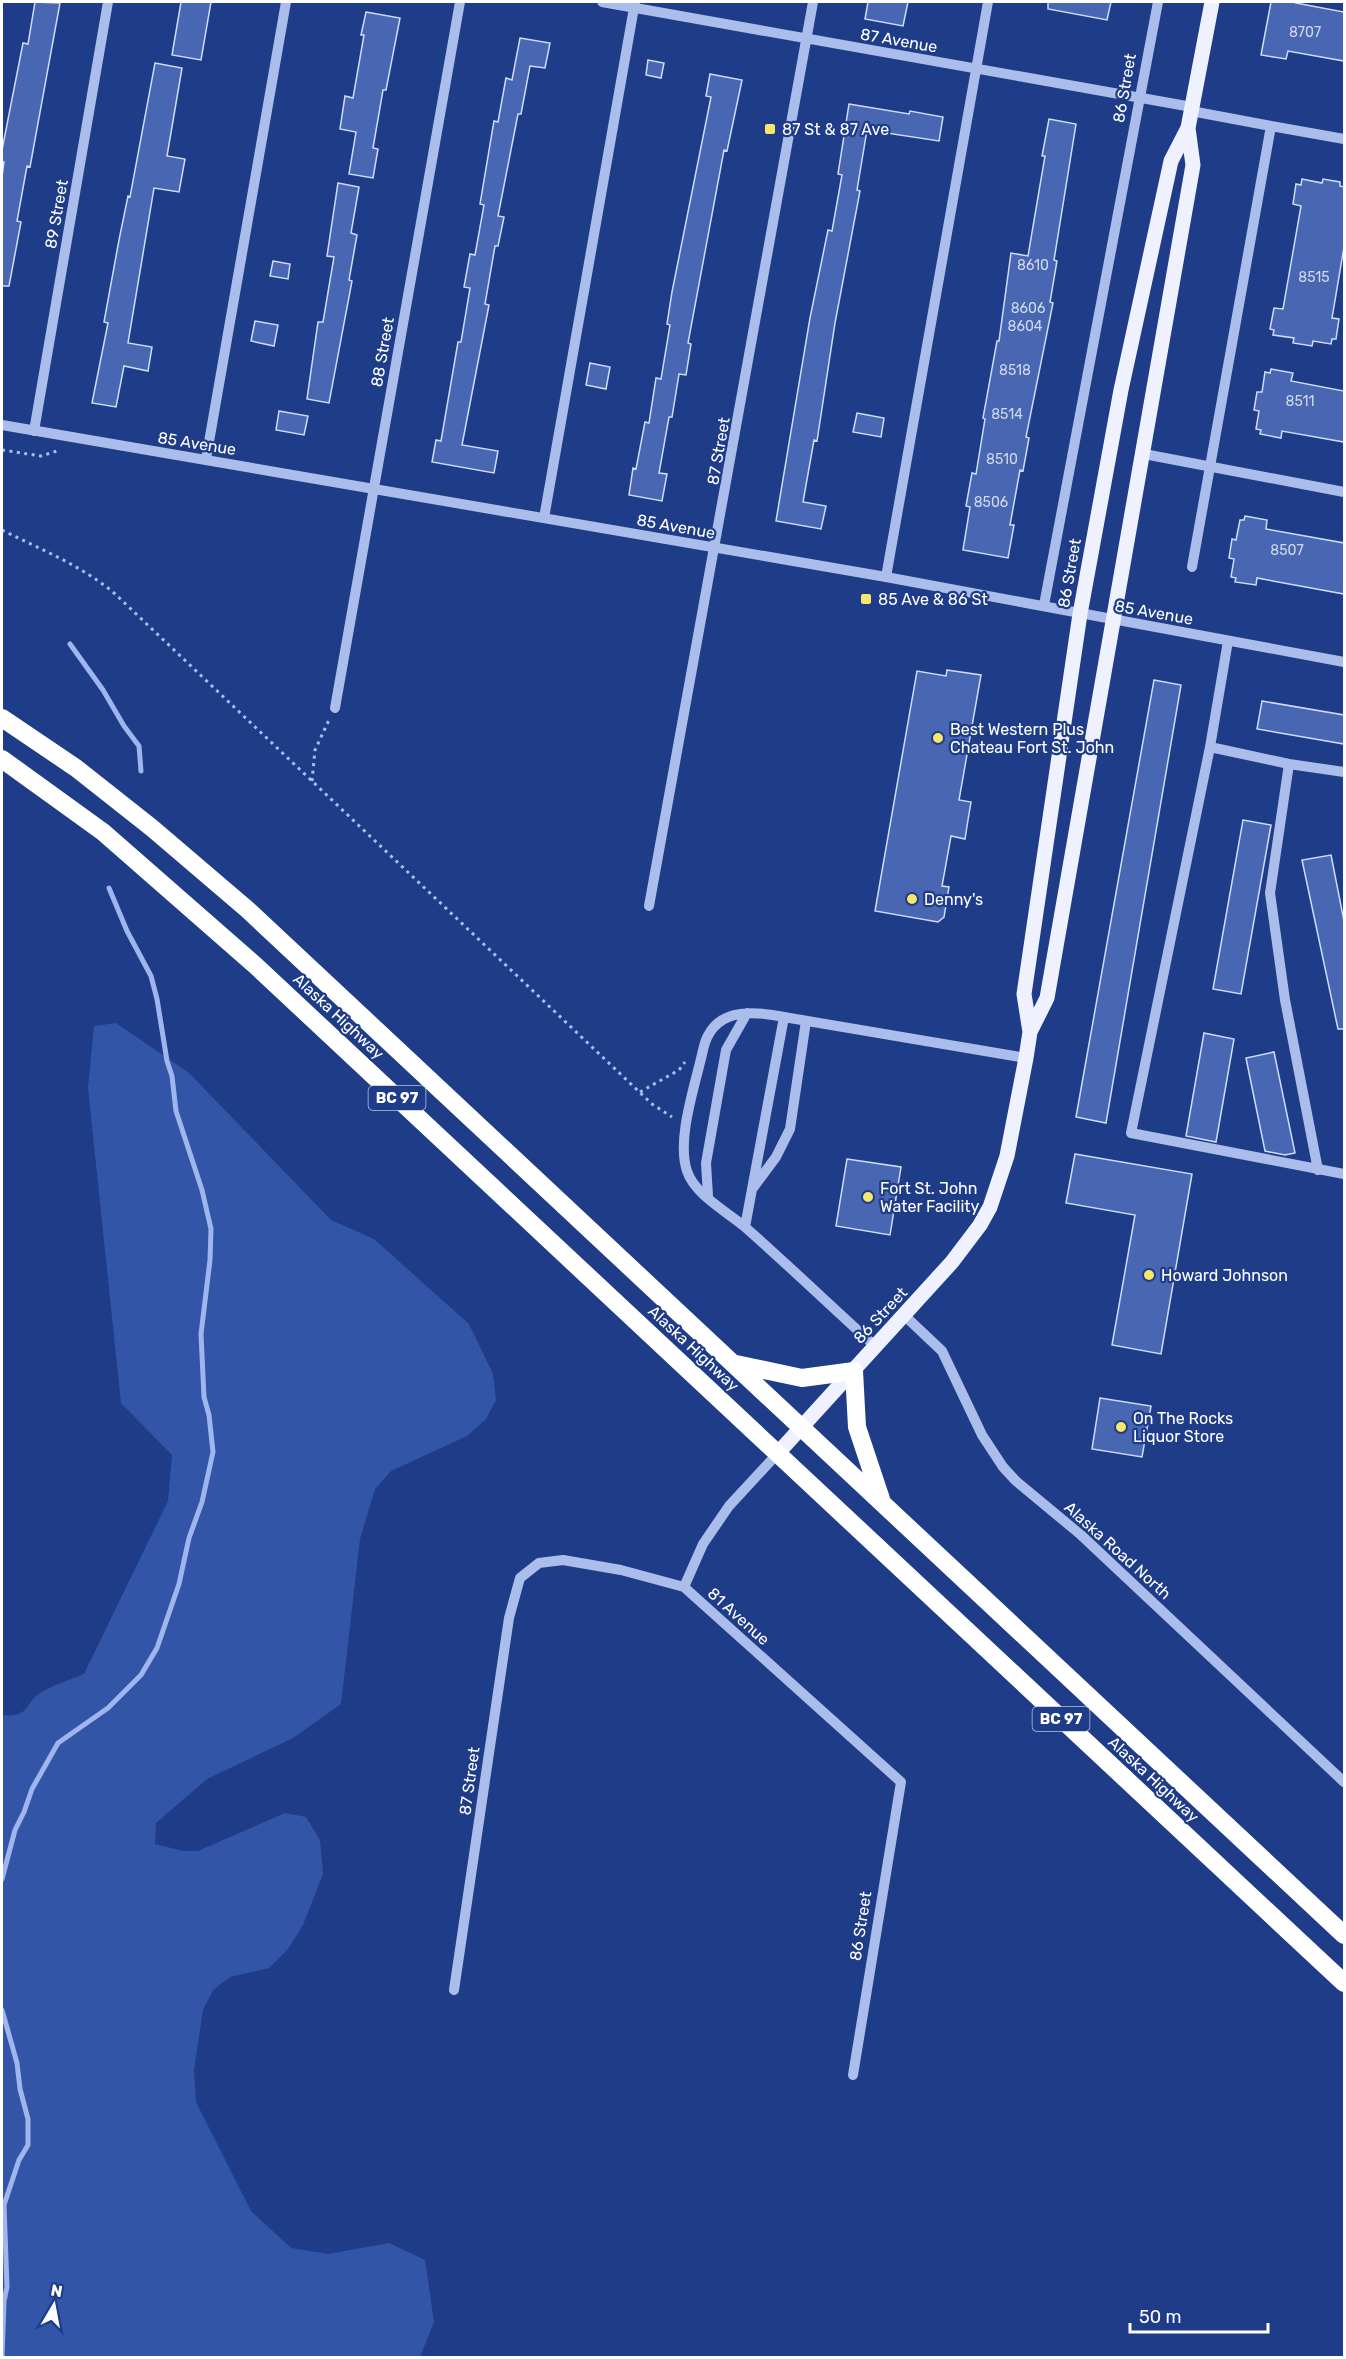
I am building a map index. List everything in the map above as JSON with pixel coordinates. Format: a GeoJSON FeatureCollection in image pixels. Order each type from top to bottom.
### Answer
{"type":"FeatureCollection","features":[{"type":"Feature","properties":{"kind":"highway","name":"Alaska Highway"},"geometry":{"type":"LineString","coordinates":[[2,718],[93,781],[248,910],[1344,1935]]}},
{"type":"Feature","properties":{"kind":"highway","name":"Alaska Highway"},"geometry":{"type":"LineString","coordinates":[[2,759],[103,832],[256,966],[1344,1983]]}},
{"type":"Feature","properties":{"kind":"highway"},"geometry":{"type":"LineString","coordinates":[[735,1364],[801,1378],[854,1371],[857,1427],[882,1502]]}},
{"type":"Feature","properties":{"kind":"main road","name":"86 Street"},"geometry":{"type":"LineString","coordinates":[[1030,1032],[1047,998],[1112,620],[1144,454],[1193,165],[1188,128],[1212,2]]}},
{"type":"Feature","properties":{"kind":"main road","name":"86 Street"},"geometry":{"type":"LineString","coordinates":[[778,1453],[905,1316],[969,1241],[990,1207],[1007,1156],[1030,1032],[1024,994],[1080,614],[1121,390],[1169,172],[1188,128]]}},
{"type":"Feature","properties":{"kind":"street","name":"89 Street"},"geometry":{"type":"LineString","coordinates":[[34,431],[108,2]]}},
{"type":"Feature","properties":{"kind":"street"},"geometry":{"type":"LineString","coordinates":[[206,459],[286,2]]}},
{"type":"Feature","properties":{"kind":"street","name":"88 Street"},"geometry":{"type":"LineString","coordinates":[[335,708],[460,2]]}},
{"type":"Feature","properties":{"kind":"street","name":"87 Avenue"},"geometry":{"type":"LineString","coordinates":[[602,2],[634,4],[806,39],[1141,97],[1270,126],[1344,139]]}},
{"type":"Feature","properties":{"kind":"street","name":"87 Street"},"geometry":{"type":"LineString","coordinates":[[650,906],[813,2]]}},
{"type":"Feature","properties":{"kind":"street"},"geometry":{"type":"LineString","coordinates":[[886,578],[988,2]]}},
{"type":"Feature","properties":{"kind":"street","name":"86 Street"},"geometry":{"type":"LineString","coordinates":[[1044,605],[1158,2]]}},
{"type":"Feature","properties":{"kind":"street"},"geometry":{"type":"LineString","coordinates":[[544,518],[634,4]]}},
{"type":"Feature","properties":{"kind":"street"},"geometry":{"type":"LineString","coordinates":[[1192,567],[1270,126]]}},
{"type":"Feature","properties":{"kind":"street","name":"85 Avenue"},"geometry":{"type":"LineString","coordinates":[[2,425],[1044,605],[1080,614],[1344,662]]}},
{"type":"Feature","properties":{"kind":"street"},"geometry":{"type":"LineString","coordinates":[[1144,454],[1344,492]]}},
{"type":"Feature","properties":{"kind":"street"},"geometry":{"type":"LineString","coordinates":[[1228,641],[1210,747],[1131,1133],[1344,1174]]}},
{"type":"Feature","properties":{"kind":"street"},"geometry":{"type":"LineString","coordinates":[[1210,747],[1289,764],[1344,771]]}},
{"type":"Feature","properties":{"kind":"street"},"geometry":{"type":"LineString","coordinates":[[1289,764],[1270,893],[1285,1000],[1318,1170]]}},
{"type":"Feature","properties":{"kind":"street"},"geometry":{"type":"LineString","coordinates":[[708,1196],[706,1163],[726,1050],[747,1013]]}},
{"type":"Feature","properties":{"kind":"street"},"geometry":{"type":"LineString","coordinates":[[876,1347],[745,1227],[695,1186],[687,1172],[684,1158],[687,1124],[705,1043],[712,1030],[725,1018],[747,1013],[765,1013],[1026,1058]]}},
{"type":"Feature","properties":{"kind":"street"},"geometry":{"type":"LineString","coordinates":[[745,1227],[784,1017]]}},
{"type":"Feature","properties":{"kind":"street"},"geometry":{"type":"LineString","coordinates":[[752,1190],[776,1157],[789,1129],[806,1021]]}},
{"type":"Feature","properties":{"kind":"street","name":"Alaska Road North"},"geometry":{"type":"LineString","coordinates":[[905,1316],[942,1351],[982,1435],[1003,1467],[1081,1535],[1344,1782]]}},
{"type":"Feature","properties":{"kind":"street","name":"86 Street"},"geometry":{"type":"LineString","coordinates":[[684,1587],[703,1544],[729,1506],[778,1453]]}},
{"type":"Feature","properties":{"kind":"street","name":"81 Avenue"},"geometry":{"type":"LineString","coordinates":[[520,1578],[539,1563],[563,1560],[621,1570],[684,1587],[901,1782]]}},
{"type":"Feature","properties":{"kind":"street","name":"87 Street"},"geometry":{"type":"LineString","coordinates":[[454,1990],[509,1618],[520,1578]]}},
{"type":"Feature","properties":{"kind":"street","name":"86 Street"},"geometry":{"type":"LineString","coordinates":[[853,2075],[901,1782]]}},
{"type":"Feature","properties":{"kind":"path"},"geometry":{"type":"LineString","coordinates":[[2,450],[41,456],[57,451]]}},
{"type":"Feature","properties":{"kind":"path"},"geometry":{"type":"LineString","coordinates":[[2,530],[76,567],[113,592],[640,1092],[669,1116],[687,1124]]}},
{"type":"Feature","properties":{"kind":"path"},"geometry":{"type":"LineString","coordinates":[[312,781],[315,750],[335,708]]}},
{"type":"Feature","properties":{"kind":"path"},"geometry":{"type":"LineString","coordinates":[[640,1092],[679,1070],[687,1059]]}},
{"type":"Feature","properties":{"kind":"shaded area"},"geometry":{"type":"Polygon","coordinates":[[[116,1023],[189,1073],[331,1220],[374,1239],[469,1324],[493,1374],[496,1400],[486,1419],[467,1436],[391,1471],[375,1489],[360,1539],[341,1704],[293,1738],[207,1779],[156,1823],[155,1844],[183,1851],[198,1851],[285,1813],[306,1817],[320,1840],[323,1874],[303,1925],[288,1949],[269,1968],[230,1977],[213,1990],[203,2010],[194,2070],[196,2102],[251,2211],[291,2248],[328,2254],[389,2243],[425,2260],[434,2322],[420,2357],[2,2357],[2,1715],[22,1712],[40,1693],[84,1674],[168,1501],[172,1455],[121,1403],[88,1088],[94,1026],[116,1023]]]}},
{"type":"Feature","properties":{"kind":"building"},"geometry":{"type":"Polygon","coordinates":[[[35,2],[60,3],[30,167],[27,166],[17,221],[21,222],[9,286],[2,286],[4,162],[2,162],[2,150],[23,43],[28,44],[35,2]]]}},
{"type":"Feature","properties":{"kind":"building"},"geometry":{"type":"Polygon","coordinates":[[[181,2],[211,2],[201,60],[172,55],[181,2]]]}},
{"type":"Feature","properties":{"kind":"building"},"geometry":{"type":"Polygon","coordinates":[[[868,2],[908,2],[903,26],[865,19],[868,2]]]}},
{"type":"Feature","properties":{"kind":"building"},"geometry":{"type":"Polygon","coordinates":[[[1048,2],[1111,2],[1107,20],[1048,9],[1048,2]]]}},
{"type":"Feature","properties":{"kind":"building"},"geometry":{"type":"Polygon","coordinates":[[[1271,2],[1297,2],[1344,12],[1344,61],[1288,51],[1286,59],[1261,55],[1271,2]]]}},
{"type":"Feature","properties":{"kind":"building"},"geometry":{"type":"Polygon","coordinates":[[[366,12],[400,18],[386,90],[383,90],[373,148],[378,149],[373,178],[349,174],[356,132],[340,129],[345,96],[353,98],[366,12]]]}},
{"type":"Feature","properties":{"kind":"building"},"geometry":{"type":"Polygon","coordinates":[[[520,38],[550,43],[545,68],[530,66],[521,114],[518,114],[498,216],[504,217],[498,246],[495,246],[485,304],[489,305],[462,445],[498,451],[494,473],[432,462],[436,440],[441,441],[458,342],[461,342],[470,288],[464,287],[470,254],[475,255],[484,205],[480,204],[494,121],[498,122],[506,78],[512,80],[520,38]]]}},
{"type":"Feature","properties":{"kind":"building"},"geometry":{"type":"Polygon","coordinates":[[[648,60],[664,63],[661,78],[646,75],[648,60]]]}},
{"type":"Feature","properties":{"kind":"building"},"geometry":{"type":"Polygon","coordinates":[[[155,63],[182,68],[167,156],[185,159],[179,192],[154,188],[128,343],[152,347],[148,371],[124,366],[116,407],[92,403],[108,323],[104,322],[119,240],[128,196],[130,197],[155,63]]]}},
{"type":"Feature","properties":{"kind":"building"},"geometry":{"type":"Polygon","coordinates":[[[710,74],[742,80],[727,151],[724,150],[688,343],[691,344],[686,375],[679,374],[672,417],[669,417],[659,473],[667,474],[662,501],[629,495],[633,468],[636,469],[645,422],[649,423],[656,378],[661,379],[670,325],[667,324],[672,292],[711,97],[706,96],[710,74]]]}},
{"type":"Feature","properties":{"kind":"building"},"geometry":{"type":"Polygon","coordinates":[[[849,104],[943,117],[939,141],[867,130],[857,190],[860,191],[835,323],[817,441],[814,440],[803,502],[826,506],[821,529],[776,521],[810,318],[828,230],[832,231],[842,175],[838,174],[849,104]]]}},
{"type":"Feature","properties":{"kind":"building"},"geometry":{"type":"Polygon","coordinates":[[[1049,119],[1076,124],[1054,260],[1057,261],[1050,302],[1053,303],[1026,437],[1029,438],[1023,471],[1020,470],[1010,525],[1014,525],[1008,558],[963,550],[970,507],[966,506],[972,473],[976,474],[985,419],[983,418],[997,341],[999,341],[1011,253],[1028,256],[1049,119]]]}},
{"type":"Feature","properties":{"kind":"building"},"geometry":{"type":"Polygon","coordinates":[[[1302,179],[1322,183],[1323,179],[1340,182],[1340,186],[1344,187],[1344,247],[1332,318],[1339,319],[1336,339],[1332,339],[1331,344],[1313,341],[1312,346],[1293,343],[1294,338],[1273,335],[1274,330],[1270,329],[1274,308],[1283,309],[1301,206],[1293,204],[1296,184],[1301,185],[1302,179]]]}},
{"type":"Feature","properties":{"kind":"building"},"geometry":{"type":"Polygon","coordinates":[[[338,183],[359,187],[351,233],[357,235],[349,280],[352,281],[329,403],[307,399],[318,322],[323,322],[334,257],[327,256],[338,183]]]}},
{"type":"Feature","properties":{"kind":"building"},"geometry":{"type":"Polygon","coordinates":[[[273,261],[290,264],[288,279],[270,276],[273,261]]]}},
{"type":"Feature","properties":{"kind":"building"},"geometry":{"type":"Polygon","coordinates":[[[255,321],[278,325],[274,346],[251,341],[255,321]]]}},
{"type":"Feature","properties":{"kind":"building"},"geometry":{"type":"Polygon","coordinates":[[[590,363],[610,367],[606,389],[586,385],[590,363]]]}},
{"type":"Feature","properties":{"kind":"building"},"geometry":{"type":"Polygon","coordinates":[[[1271,369],[1293,373],[1291,381],[1344,391],[1344,442],[1282,431],[1281,438],[1260,434],[1261,430],[1256,429],[1259,411],[1254,410],[1257,392],[1262,392],[1265,372],[1270,373],[1271,369]]]}},
{"type":"Feature","properties":{"kind":"building"},"geometry":{"type":"Polygon","coordinates":[[[279,411],[308,416],[304,435],[276,430],[279,411]]]}},
{"type":"Feature","properties":{"kind":"building"},"geometry":{"type":"Polygon","coordinates":[[[857,413],[884,418],[881,437],[853,432],[857,413]]]}},
{"type":"Feature","properties":{"kind":"building"},"geometry":{"type":"Polygon","coordinates":[[[1245,516],[1267,520],[1266,529],[1344,543],[1344,594],[1257,578],[1256,585],[1235,582],[1236,578],[1231,577],[1234,559],[1229,558],[1232,539],[1236,540],[1240,520],[1244,520],[1245,516]]]}},
{"type":"Feature","properties":{"kind":"building","name":"Best Western Plus Chateau Fort St. John"},"geometry":{"type":"Polygon","coordinates":[[[947,670],[981,675],[959,800],[971,802],[965,839],[951,836],[942,886],[949,887],[944,917],[938,922],[875,911],[917,671],[946,676],[947,670]]]}},
{"type":"Feature","properties":{"kind":"building"},"geometry":{"type":"Polygon","coordinates":[[[1154,680],[1181,685],[1106,1123],[1076,1117],[1154,680]]]}},
{"type":"Feature","properties":{"kind":"building"},"geometry":{"type":"Polygon","coordinates":[[[1262,701],[1344,715],[1344,744],[1257,729],[1262,701]]]}},
{"type":"Feature","properties":{"kind":"building"},"geometry":{"type":"Polygon","coordinates":[[[1243,820],[1271,825],[1241,994],[1213,989],[1243,820]]]}},
{"type":"Feature","properties":{"kind":"building"},"geometry":{"type":"Polygon","coordinates":[[[1331,855],[1344,921],[1344,1029],[1338,1029],[1302,860],[1331,855]]]}},
{"type":"Feature","properties":{"kind":"building"},"geometry":{"type":"Polygon","coordinates":[[[1204,1033],[1234,1039],[1216,1142],[1186,1136],[1204,1033]]]}},
{"type":"Feature","properties":{"kind":"building"},"geometry":{"type":"Polygon","coordinates":[[[1274,1052],[1295,1153],[1285,1155],[1265,1151],[1246,1058],[1274,1052]]]}},
{"type":"Feature","properties":{"kind":"building","name":"Howard Johnson"},"geometry":{"type":"Polygon","coordinates":[[[1075,1154],[1192,1174],[1161,1354],[1112,1345],[1135,1215],[1066,1203],[1075,1154]]]}},
{"type":"Feature","properties":{"kind":"building","name":"Fort St. John Water Facility"},"geometry":{"type":"Polygon","coordinates":[[[847,1159],[901,1167],[890,1235],[836,1226],[847,1159]]]}},
{"type":"Feature","properties":{"kind":"building","name":"On The Rocks Liquor Store"},"geometry":{"type":"Polygon","coordinates":[[[1100,1398],[1151,1406],[1142,1457],[1092,1449],[1100,1398]]]}},
{"type":"Feature","properties":{"kind":"waterway"},"geometry":{"type":"LineString","coordinates":[[70,644],[139,746],[141,771]]}},
{"type":"Feature","properties":{"kind":"waterway"},"geometry":{"type":"LineString","coordinates":[[2,1879],[15,1830],[32,1789],[58,1743],[108,1708],[141,1675],[157,1648],[179,1584],[189,1538],[202,1502],[213,1452],[209,1415],[204,1397],[201,1334],[210,1260],[211,1229],[202,1190],[176,1111],[172,1076],[167,1061],[151,976],[127,931],[109,888]]}},
{"type":"Feature","properties":{"kind":"waterway"},"geometry":{"type":"LineString","coordinates":[[2,2010],[17,2063],[20,2089],[28,2119],[28,2145],[19,2160],[4,2205],[7,2287],[4,2301],[2,2358]]}},
{"type":"Feature","properties":{"kind":"place","name":"87 St & 87 Ave"},"geometry":{"type":"Point","coordinates":[770,129]}},
{"type":"Feature","properties":{"kind":"place","name":"85 Ave & 86 St"},"geometry":{"type":"Point","coordinates":[866,599]}},
{"type":"Feature","properties":{"kind":"place","name":"Best Western Plus Chateau Fort St. John"},"geometry":{"type":"Point","coordinates":[938,738]}},
{"type":"Feature","properties":{"kind":"place","name":"Denny's"},"geometry":{"type":"Point","coordinates":[912,899]}},
{"type":"Feature","properties":{"kind":"place","name":"Fort St. John Water Facility"},"geometry":{"type":"Point","coordinates":[868,1197]}},
{"type":"Feature","properties":{"kind":"place","name":"Howard Johnson"},"geometry":{"type":"Point","coordinates":[1149,1275]}},
{"type":"Feature","properties":{"kind":"place","name":"On The Rocks Liquor Store"},"geometry":{"type":"Point","coordinates":[1121,1427]}}]}
